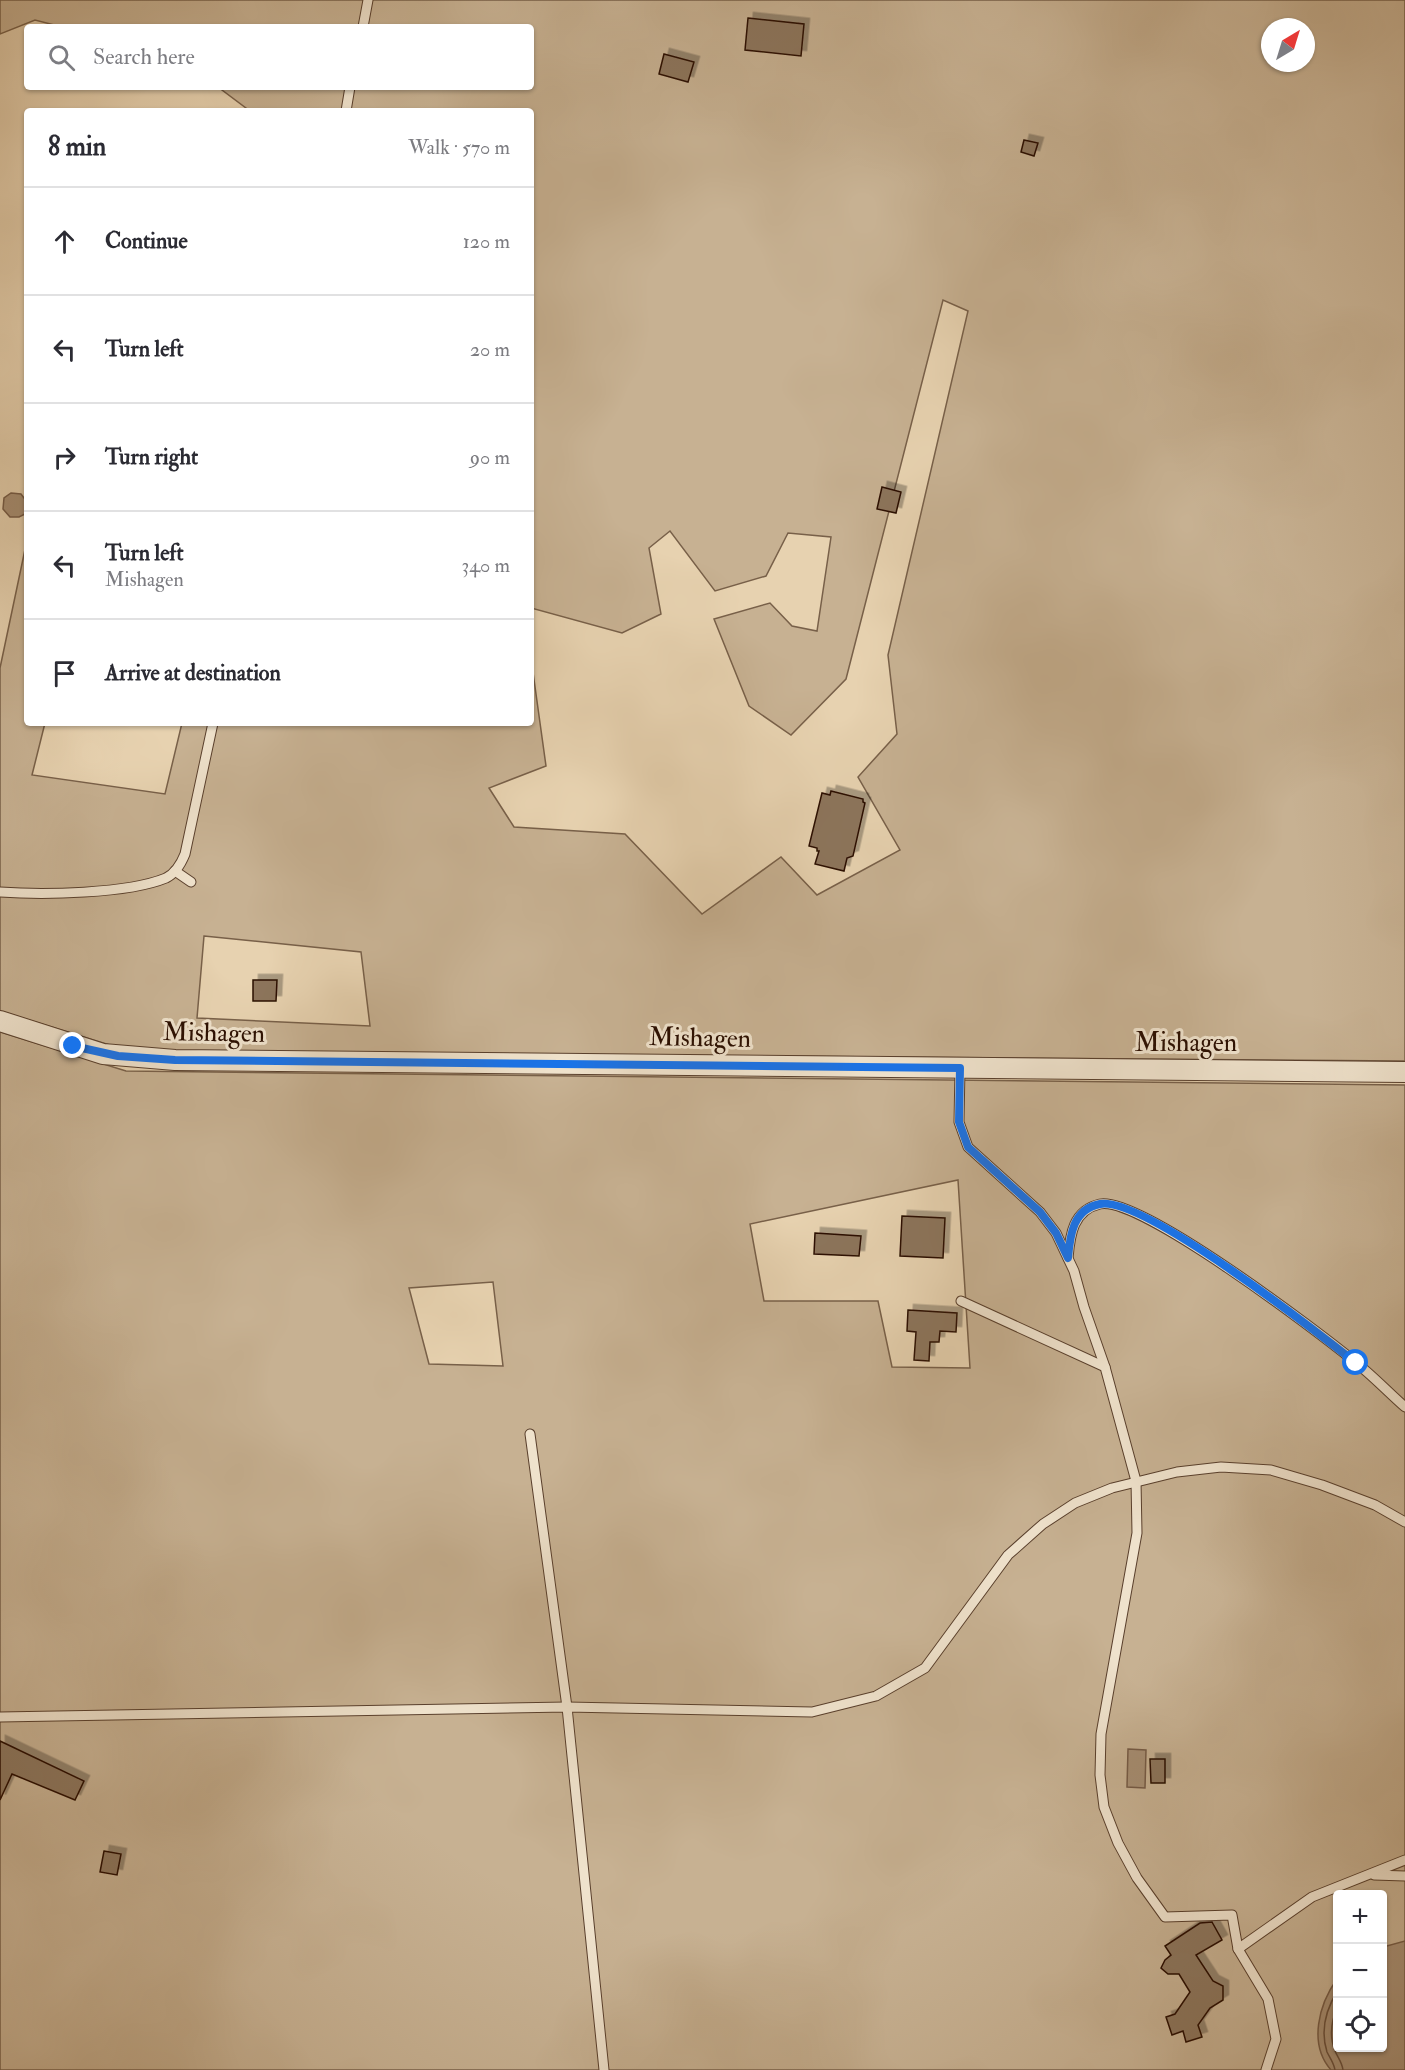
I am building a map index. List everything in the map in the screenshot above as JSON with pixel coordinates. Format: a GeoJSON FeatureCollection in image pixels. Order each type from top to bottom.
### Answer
{"type":"FeatureCollection","features":[{"type":"Feature","properties":{"kind":"street","name":"Mishagen"},"geometry":{"type":"LineString","coordinates":[[0,1021],[103,1054],[175,1060],[1405,1072]]}},
{"type":"Feature","properties":{"kind":"lane"},"geometry":{"type":"LineString","coordinates":[[364,24],[368,0]]}},
{"type":"Feature","properties":{"kind":"lane"},"geometry":{"type":"LineString","coordinates":[[346,108],[350,90]]}},
{"type":"Feature","properties":{"kind":"lane"},"geometry":{"type":"LineString","coordinates":[[0,892],[28,894],[119,889],[167,877],[175,871],[180,867],[185,854],[212,726]]}},
{"type":"Feature","properties":{"kind":"lane"},"geometry":{"type":"LineString","coordinates":[[175,871],[191,882]]}},
{"type":"Feature","properties":{"kind":"lane"},"geometry":{"type":"LineString","coordinates":[[960,1068],[959,1122],[968,1147],[1040,1212],[1056,1233],[1068,1258],[1105,1367],[1136,1481],[1137,1533],[1101,1734],[1100,1775],[1104,1807],[1122,1852],[1137,1878],[1165,1917],[1232,1915],[1238,1949],[1268,1999],[1276,2039],[1266,2070]]}},
{"type":"Feature","properties":{"kind":"lane"},"geometry":{"type":"LineString","coordinates":[[1068,1258],[1070,1234],[1076,1220],[1087,1209],[1102,1203],[1137,1213],[1213,1258],[1264,1293],[1356,1363],[1405,1407]]}},
{"type":"Feature","properties":{"kind":"lane"},"geometry":{"type":"LineString","coordinates":[[961,1301],[1105,1367]]}},
{"type":"Feature","properties":{"kind":"lane"},"geometry":{"type":"LineString","coordinates":[[530,1434],[567,1707],[604,2070]]}},
{"type":"Feature","properties":{"kind":"lane"},"geometry":{"type":"LineString","coordinates":[[0,1717],[567,1707],[812,1712],[876,1696],[925,1668],[1008,1555],[1043,1524],[1076,1503],[1112,1488],[1178,1472],[1221,1467],[1270,1470],[1322,1485],[1375,1505],[1405,1522]]}},
{"type":"Feature","properties":{"kind":"lane"},"geometry":{"type":"LineString","coordinates":[[1238,1949],[1312,1897],[1373,1875],[1405,1860]]}},
{"type":"Feature","properties":{"kind":"lane"},"geometry":{"type":"LineString","coordinates":[[1373,1875],[1405,1876]]}},
{"type":"Feature","properties":{"kind":"shaded area"},"geometry":{"type":"Polygon","coordinates":[[[0,0],[1405,0],[1405,1061],[129,1051],[0,1011],[0,668],[24,554],[24,726],[44,726],[32,775],[165,794],[181,726],[534,726],[534,680],[546,766],[489,788],[514,827],[625,834],[702,914],[781,857],[817,895],[900,850],[858,777],[897,734],[888,655],[968,311],[943,300],[846,679],[791,735],[749,706],[714,619],[770,603],[792,626],[817,631],[831,537],[788,533],[766,576],[715,591],[670,531],[649,548],[661,614],[622,633],[534,609],[534,108],[246,108],[222,90],[534,90],[534,24],[50,24],[35,20],[0,34],[0,0]],[[204,936],[197,1018],[370,1026],[361,952],[204,936]]]}},
{"type":"Feature","properties":{"kind":"shaded area"},"geometry":{"type":"Polygon","coordinates":[[[0,1032],[126,1071],[1405,1085],[1405,2070],[0,2070],[0,1032]],[[958,1180],[750,1224],[764,1301],[878,1301],[892,1367],[970,1368],[958,1180]],[[493,1282],[409,1288],[429,1364],[503,1366],[493,1282]]]}},
{"type":"Feature","properties":{"kind":"water"},"geometry":{"type":"Polygon","coordinates":[[[11,493],[21,494],[24,498],[24,514],[10,517],[3,509],[4,498],[11,493]]]}},
{"type":"Feature","properties":{"kind":"water"},"geometry":{"type":"Polygon","coordinates":[[[1128,1749],[1146,1750],[1145,1788],[1127,1787],[1128,1749]]]}},
{"type":"Feature","properties":{"kind":"water"},"geometry":{"type":"Polygon","coordinates":[[[1405,1941],[1405,2070],[1331,2070],[1324,2060],[1318,2036],[1321,2012],[1333,1986],[1333,2052],[1387,2052],[1387,1946],[1405,1941]]]}},
{"type":"Feature","properties":{"kind":"building"},"geometry":{"type":"Polygon","coordinates":[[[748,18],[804,24],[801,56],[745,50],[748,18]]]}},
{"type":"Feature","properties":{"kind":"building"},"geometry":{"type":"Polygon","coordinates":[[[664,54],[694,62],[688,82],[659,74],[664,54]]]}},
{"type":"Feature","properties":{"kind":"building"},"geometry":{"type":"Polygon","coordinates":[[[1024,140],[1038,143],[1034,156],[1021,152],[1024,140]]]}},
{"type":"Feature","properties":{"kind":"building"},"geometry":{"type":"Polygon","coordinates":[[[882,487],[901,492],[896,513],[877,509],[882,487]]]}},
{"type":"Feature","properties":{"kind":"building"},"geometry":{"type":"Polygon","coordinates":[[[831,791],[863,799],[865,803],[853,856],[847,858],[844,871],[815,864],[819,851],[809,846],[822,793],[830,795],[831,791]]]}},
{"type":"Feature","properties":{"kind":"building"},"geometry":{"type":"Polygon","coordinates":[[[253,980],[277,980],[276,1001],[253,1001],[253,980]]]}},
{"type":"Feature","properties":{"kind":"building"},"geometry":{"type":"Polygon","coordinates":[[[902,1216],[945,1218],[943,1258],[900,1256],[902,1216]]]}},
{"type":"Feature","properties":{"kind":"building"},"geometry":{"type":"Polygon","coordinates":[[[815,1233],[861,1236],[859,1256],[814,1254],[815,1233]]]}},
{"type":"Feature","properties":{"kind":"building"},"geometry":{"type":"Polygon","coordinates":[[[908,1310],[957,1313],[956,1332],[940,1331],[939,1342],[930,1342],[929,1361],[914,1360],[916,1332],[907,1331],[908,1310]]]}},
{"type":"Feature","properties":{"kind":"building"},"geometry":{"type":"Polygon","coordinates":[[[0,1741],[84,1781],[75,1800],[12,1774],[0,1800],[0,1741]]]}},
{"type":"Feature","properties":{"kind":"building"},"geometry":{"type":"Polygon","coordinates":[[[1150,1759],[1165,1759],[1165,1783],[1151,1783],[1150,1759]]]}},
{"type":"Feature","properties":{"kind":"building"},"geometry":{"type":"Polygon","coordinates":[[[104,1851],[121,1854],[117,1875],[100,1872],[104,1851]]]}},
{"type":"Feature","properties":{"kind":"building"},"geometry":{"type":"Polygon","coordinates":[[[1212,1922],[1222,1940],[1196,1955],[1213,1981],[1223,1986],[1223,2000],[1210,2008],[1198,2025],[1202,2037],[1186,2042],[1183,2031],[1172,2035],[1166,2017],[1175,2014],[1190,1992],[1179,1974],[1168,1974],[1161,1968],[1171,1955],[1165,1946],[1200,1923],[1212,1922]]]}},
{"type":"Feature","properties":{"kind":"route"},"geometry":{"type":"LineString","coordinates":[[73,1046],[103,1054],[175,1060],[960,1068],[959,1122],[968,1147],[1040,1212],[1056,1233],[1068,1258],[1070,1234],[1076,1220],[1087,1209],[1102,1203],[1137,1213],[1213,1258],[1303,1321],[1356,1363]]}}]}
